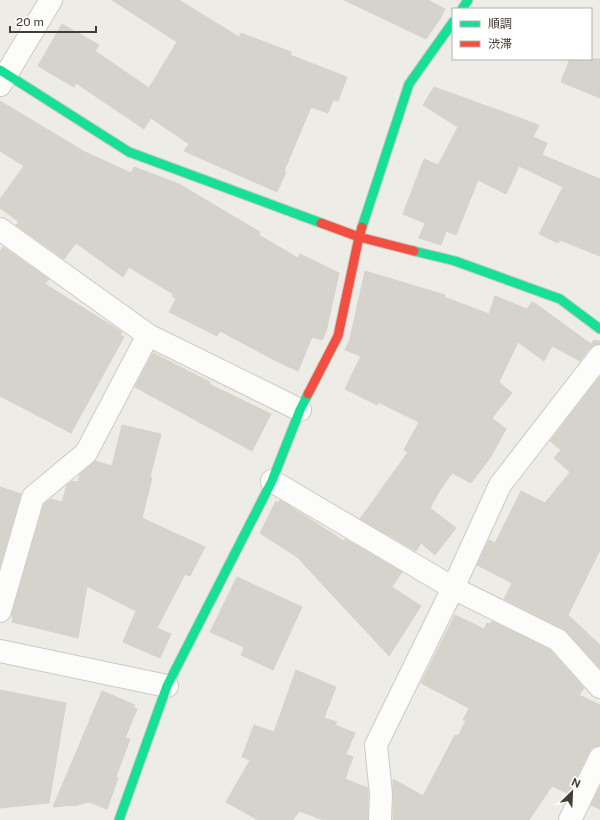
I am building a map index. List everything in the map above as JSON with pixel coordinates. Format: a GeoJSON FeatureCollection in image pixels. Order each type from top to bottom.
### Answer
{"type":"FeatureCollection","features":[{"type":"Feature","properties":{"kind":"street"},"geometry":{"type":"LineString","coordinates":[[51,0],[2,76],[129,152],[359,237],[455,261],[560,300],[600,329]]}},
{"type":"Feature","properties":{"kind":"street"},"geometry":{"type":"LineString","coordinates":[[119,820],[167,686],[272,481],[300,410],[338,336],[359,237],[409,84],[452,23]]}},
{"type":"Feature","properties":{"kind":"street"},"geometry":{"type":"LineString","coordinates":[[0,229],[148,335],[300,410]]}},
{"type":"Feature","properties":{"kind":"street"},"geometry":{"type":"LineString","coordinates":[[0,611],[34,497],[86,453],[148,335]]}},
{"type":"Feature","properties":{"kind":"street"},"geometry":{"type":"LineString","coordinates":[[380,820],[381,794],[376,745],[453,588],[500,486],[600,356]]}},
{"type":"Feature","properties":{"kind":"street"},"geometry":{"type":"LineString","coordinates":[[272,481],[453,588],[558,640],[600,687]]}},
{"type":"Feature","properties":{"kind":"street"},"geometry":{"type":"LineString","coordinates":[[0,651],[167,686]]}},
{"type":"Feature","properties":{"kind":"street"},"geometry":{"type":"LineString","coordinates":[[570,820],[600,758]]}},
{"type":"Feature","properties":{"kind":"building"},"geometry":{"type":"Polygon","coordinates":[[[112,0],[179,0],[239,37],[241,33],[291,52],[290,55],[347,77],[338,101],[333,100],[328,113],[311,107],[284,171],[286,172],[277,192],[184,151],[189,144],[151,118],[144,129],[76,83],[74,87],[38,66],[62,24],[99,45],[95,51],[149,88],[177,42],[112,0]]]}},
{"type":"Feature","properties":{"kind":"building"},"geometry":{"type":"Polygon","coordinates":[[[344,0],[428,0],[445,9],[426,39],[344,0]]]}},
{"type":"Feature","properties":{"kind":"building"},"geometry":{"type":"Polygon","coordinates":[[[600,59],[600,98],[561,82],[570,60],[600,59]]]}},
{"type":"Feature","properties":{"kind":"building"},"geometry":{"type":"Polygon","coordinates":[[[434,87],[539,125],[533,137],[547,143],[542,155],[600,179],[600,256],[560,240],[558,243],[539,234],[563,187],[519,166],[506,194],[478,180],[456,235],[446,231],[441,245],[419,238],[425,223],[403,214],[424,159],[438,165],[458,127],[423,105],[434,87]]]}},
{"type":"Feature","properties":{"kind":"building"},"geometry":{"type":"Polygon","coordinates":[[[0,101],[85,152],[131,173],[134,167],[179,184],[260,232],[259,235],[298,258],[300,254],[339,273],[326,332],[322,340],[312,337],[298,371],[220,331],[217,336],[169,312],[176,299],[172,296],[173,294],[129,267],[123,277],[76,243],[64,259],[16,225],[19,222],[0,208],[0,199],[24,166],[0,151],[0,101]]]}},
{"type":"Feature","properties":{"kind":"building"},"geometry":{"type":"Polygon","coordinates":[[[3,247],[49,279],[45,284],[122,332],[120,335],[124,337],[71,433],[0,396],[0,251],[3,247]]]}},
{"type":"Feature","properties":{"kind":"building"},"geometry":{"type":"Polygon","coordinates":[[[365,271],[445,295],[444,297],[489,314],[495,296],[527,309],[532,302],[591,344],[594,340],[600,341],[600,344],[590,348],[580,361],[552,346],[544,361],[518,342],[499,382],[512,393],[492,418],[506,429],[490,458],[471,483],[452,473],[430,508],[456,528],[435,555],[421,543],[416,551],[360,519],[408,452],[404,450],[419,422],[378,402],[377,405],[345,389],[361,356],[345,350],[350,339],[365,271]]]}},
{"type":"Feature","properties":{"kind":"building"},"geometry":{"type":"Polygon","coordinates":[[[153,353],[210,382],[209,384],[271,414],[252,451],[135,387],[153,353]]]}},
{"type":"Feature","properties":{"kind":"building"},"geometry":{"type":"Polygon","coordinates":[[[600,376],[600,550],[568,615],[600,645],[600,668],[564,629],[504,599],[512,583],[477,565],[489,540],[495,543],[521,491],[545,503],[570,472],[554,458],[561,450],[550,441],[600,376]]]}},
{"type":"Feature","properties":{"kind":"building"},"geometry":{"type":"Polygon","coordinates":[[[122,425],[161,434],[150,477],[152,478],[142,518],[205,547],[190,576],[185,574],[157,628],[171,634],[160,658],[123,642],[136,611],[87,586],[78,638],[12,622],[13,617],[11,616],[44,504],[51,499],[62,502],[67,485],[72,481],[78,482],[80,474],[95,461],[112,466],[122,425]]]}},
{"type":"Feature","properties":{"kind":"building"},"geometry":{"type":"Polygon","coordinates":[[[0,487],[21,494],[0,566],[0,487]]]}},
{"type":"Feature","properties":{"kind":"building"},"geometry":{"type":"Polygon","coordinates":[[[280,500],[344,541],[345,539],[402,572],[392,587],[421,606],[389,656],[297,557],[260,533],[276,501],[278,503],[280,500]]]}},
{"type":"Feature","properties":{"kind":"building"},"geometry":{"type":"Polygon","coordinates":[[[237,577],[302,607],[273,670],[241,655],[244,647],[210,632],[237,577]]]}},
{"type":"Feature","properties":{"kind":"building"},"geometry":{"type":"Polygon","coordinates":[[[455,615],[484,629],[487,623],[490,624],[492,621],[550,650],[584,688],[579,695],[600,705],[600,746],[593,747],[589,752],[569,794],[552,786],[529,820],[393,820],[393,779],[423,796],[455,735],[458,736],[466,721],[463,720],[469,708],[421,683],[455,615]]]}},
{"type":"Feature","properties":{"kind":"building"},"geometry":{"type":"Polygon","coordinates":[[[296,670],[336,687],[324,718],[337,722],[335,725],[355,733],[346,754],[353,757],[345,779],[368,788],[368,820],[324,820],[299,811],[293,820],[258,820],[226,802],[250,760],[242,757],[254,725],[274,732],[296,670]]]}},
{"type":"Feature","properties":{"kind":"building"},"geometry":{"type":"Polygon","coordinates":[[[0,690],[66,703],[49,803],[0,808],[0,690]]]}},
{"type":"Feature","properties":{"kind":"building"},"geometry":{"type":"Polygon","coordinates":[[[102,691],[135,705],[133,707],[137,709],[125,738],[130,739],[116,777],[118,778],[107,809],[89,802],[73,806],[53,807],[102,691]]]}},
{"type":"Feature","properties":{"kind":"building"},"geometry":{"type":"Polygon","coordinates":[[[600,787],[600,809],[591,805],[600,787]]]}},
{"type":"Feature","properties":{"kind":"traffic: fast"},"geometry":{"type":"LineString","coordinates":[[463,8],[468,0]]}},
{"type":"Feature","properties":{"kind":"traffic: fast"},"geometry":{"type":"LineString","coordinates":[[362,227],[409,84],[452,23]]}},
{"type":"Feature","properties":{"kind":"traffic: fast"},"geometry":{"type":"LineString","coordinates":[[0,70],[129,152],[321,223]]}},
{"type":"Feature","properties":{"kind":"traffic: fast"},"geometry":{"type":"LineString","coordinates":[[414,251],[455,261],[560,299],[600,329]]}},
{"type":"Feature","properties":{"kind":"traffic: fast"},"geometry":{"type":"LineString","coordinates":[[119,820],[167,686],[272,481],[300,410],[308,394]]}},
{"type":"Feature","properties":{"kind":"traffic: jam"},"geometry":{"type":"LineString","coordinates":[[321,223],[359,237],[414,251]]}},
{"type":"Feature","properties":{"kind":"traffic: jam"},"geometry":{"type":"LineString","coordinates":[[308,394],[338,336],[362,227]]}}]}
